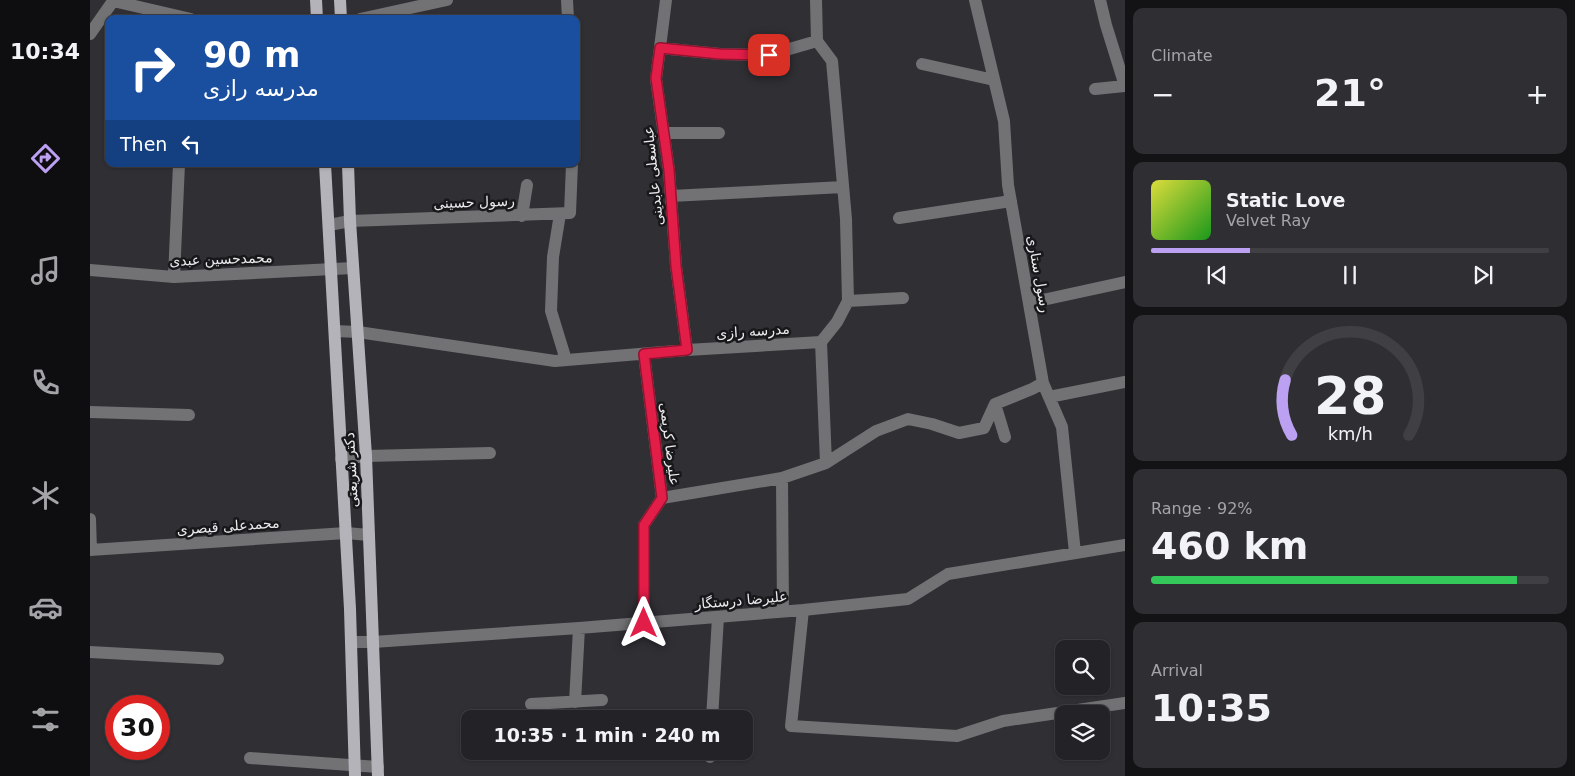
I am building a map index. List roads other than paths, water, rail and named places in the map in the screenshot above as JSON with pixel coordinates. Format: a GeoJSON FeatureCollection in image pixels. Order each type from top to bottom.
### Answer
{"type":"FeatureCollection","features":[{"type":"Feature","properties":{"kind":"main road"},"geometry":{"type":"LineString","coordinates":[[316,0],[317,15]]}},
{"type":"Feature","properties":{"kind":"main road"},"geometry":{"type":"LineString","coordinates":[[340,0],[341,15]]}},
{"type":"Feature","properties":{"kind":"main road","name":"دکتر شریعتی"},"geometry":{"type":"LineString","coordinates":[[326,167],[346,533],[355,771]]}},
{"type":"Feature","properties":{"kind":"main road","name":"دکتر شریعتی"},"geometry":{"type":"LineString","coordinates":[[348,167],[366,456],[378,772]]}},
{"type":"Feature","properties":{"kind":"street"},"geometry":{"type":"LineString","coordinates":[[90,34],[113,0],[175,15]]}},
{"type":"Feature","properties":{"kind":"street"},"geometry":{"type":"LineString","coordinates":[[378,15],[446,0]]}},
{"type":"Feature","properties":{"kind":"street"},"geometry":{"type":"LineString","coordinates":[[567,0],[568,15]]}},
{"type":"Feature","properties":{"kind":"street","name":"عباسعلی عابدینی"},"geometry":{"type":"LineString","coordinates":[[666,0],[656,78],[664,133],[676,266],[687,350]]}},
{"type":"Feature","properties":{"kind":"street"},"geometry":{"type":"LineString","coordinates":[[816,0],[818,42],[832,61],[846,219],[848,302],[837,322],[821,342],[826,463]]}},
{"type":"Feature","properties":{"kind":"street","name":"رسول ستاری"},"geometry":{"type":"LineString","coordinates":[[975,0],[1004,121],[1008,185],[1043,383],[1062,427],[1075,553]]}},
{"type":"Feature","properties":{"kind":"street"},"geometry":{"type":"LineString","coordinates":[[1095,89],[1125,86],[1100,0]]}},
{"type":"Feature","properties":{"kind":"street"},"geometry":{"type":"LineString","coordinates":[[660,48],[720,54],[769,55],[818,42]]}},
{"type":"Feature","properties":{"kind":"street"},"geometry":{"type":"LineString","coordinates":[[922,64],[994,80]]}},
{"type":"Feature","properties":{"kind":"street"},"geometry":{"type":"LineString","coordinates":[[664,133],[719,133]]}},
{"type":"Feature","properties":{"kind":"street"},"geometry":{"type":"LineString","coordinates":[[174,277],[179,167]]}},
{"type":"Feature","properties":{"kind":"street"},"geometry":{"type":"LineString","coordinates":[[566,360],[551,311],[553,258],[560,214],[570,213],[572,167]]}},
{"type":"Feature","properties":{"kind":"street"},"geometry":{"type":"LineString","coordinates":[[522,216],[526,185]]}},
{"type":"Feature","properties":{"kind":"street"},"geometry":{"type":"LineString","coordinates":[[671,196],[843,187]]}},
{"type":"Feature","properties":{"kind":"street"},"geometry":{"type":"LineString","coordinates":[[899,218],[1011,201]]}},
{"type":"Feature","properties":{"kind":"street","name":"رسول حسینی"},"geometry":{"type":"LineString","coordinates":[[329,225],[350,221],[560,214]]}},
{"type":"Feature","properties":{"kind":"street","name":"محمدحسین عبدی"},"geometry":{"type":"LineString","coordinates":[[90,270],[174,277],[353,268]]}},
{"type":"Feature","properties":{"kind":"street"},"geometry":{"type":"LineString","coordinates":[[1029,303],[1125,282]]}},
{"type":"Feature","properties":{"kind":"street"},"geometry":{"type":"LineString","coordinates":[[848,302],[903,298]]}},
{"type":"Feature","properties":{"kind":"street","name":"مدرسه رازی"},"geometry":{"type":"LineString","coordinates":[[334,332],[358,332],[555,361],[687,350],[821,342]]}},
{"type":"Feature","properties":{"kind":"street","name":"علیرضا کریمی"},"geometry":{"type":"LineString","coordinates":[[644,354],[662,498],[644,525],[644,623]]}},
{"type":"Feature","properties":{"kind":"street"},"geometry":{"type":"LineString","coordinates":[[1049,397],[1125,382]]}},
{"type":"Feature","properties":{"kind":"street"},"geometry":{"type":"LineString","coordinates":[[662,498],[782,478],[826,463],[876,431],[908,419],[932,424],[959,433],[984,428],[995,404],[1043,383]]}},
{"type":"Feature","properties":{"kind":"street"},"geometry":{"type":"LineString","coordinates":[[995,404],[1004,438]]}},
{"type":"Feature","properties":{"kind":"street"},"geometry":{"type":"LineString","coordinates":[[90,412],[189,415]]}},
{"type":"Feature","properties":{"kind":"street"},"geometry":{"type":"LineString","coordinates":[[341,459],[366,456],[490,453]]}},
{"type":"Feature","properties":{"kind":"street"},"geometry":{"type":"LineString","coordinates":[[782,478],[783,611]]}},
{"type":"Feature","properties":{"kind":"street"},"geometry":{"type":"LineString","coordinates":[[90,519],[91,550]]}},
{"type":"Feature","properties":{"kind":"street","name":"محمدعلی قیصری"},"geometry":{"type":"LineString","coordinates":[[91,550],[346,533],[369,535]]}},
{"type":"Feature","properties":{"kind":"street","name":"علیرضا درستگار"},"geometry":{"type":"LineString","coordinates":[[351,642],[644,623],[908,599],[948,574],[1125,545]]}},
{"type":"Feature","properties":{"kind":"street"},"geometry":{"type":"LineString","coordinates":[[803,610],[791,726],[957,736],[1004,721],[1125,703]]}},
{"type":"Feature","properties":{"kind":"street"},"geometry":{"type":"LineString","coordinates":[[713,710],[718,617]]}},
{"type":"Feature","properties":{"kind":"street"},"geometry":{"type":"LineString","coordinates":[[575,702],[579,628]]}},
{"type":"Feature","properties":{"kind":"street"},"geometry":{"type":"LineString","coordinates":[[90,652],[218,659]]}},
{"type":"Feature","properties":{"kind":"street"},"geometry":{"type":"LineString","coordinates":[[531,704],[602,700]]}},
{"type":"Feature","properties":{"kind":"street"},"geometry":{"type":"LineString","coordinates":[[250,758],[355,771],[378,772]]}}]}
